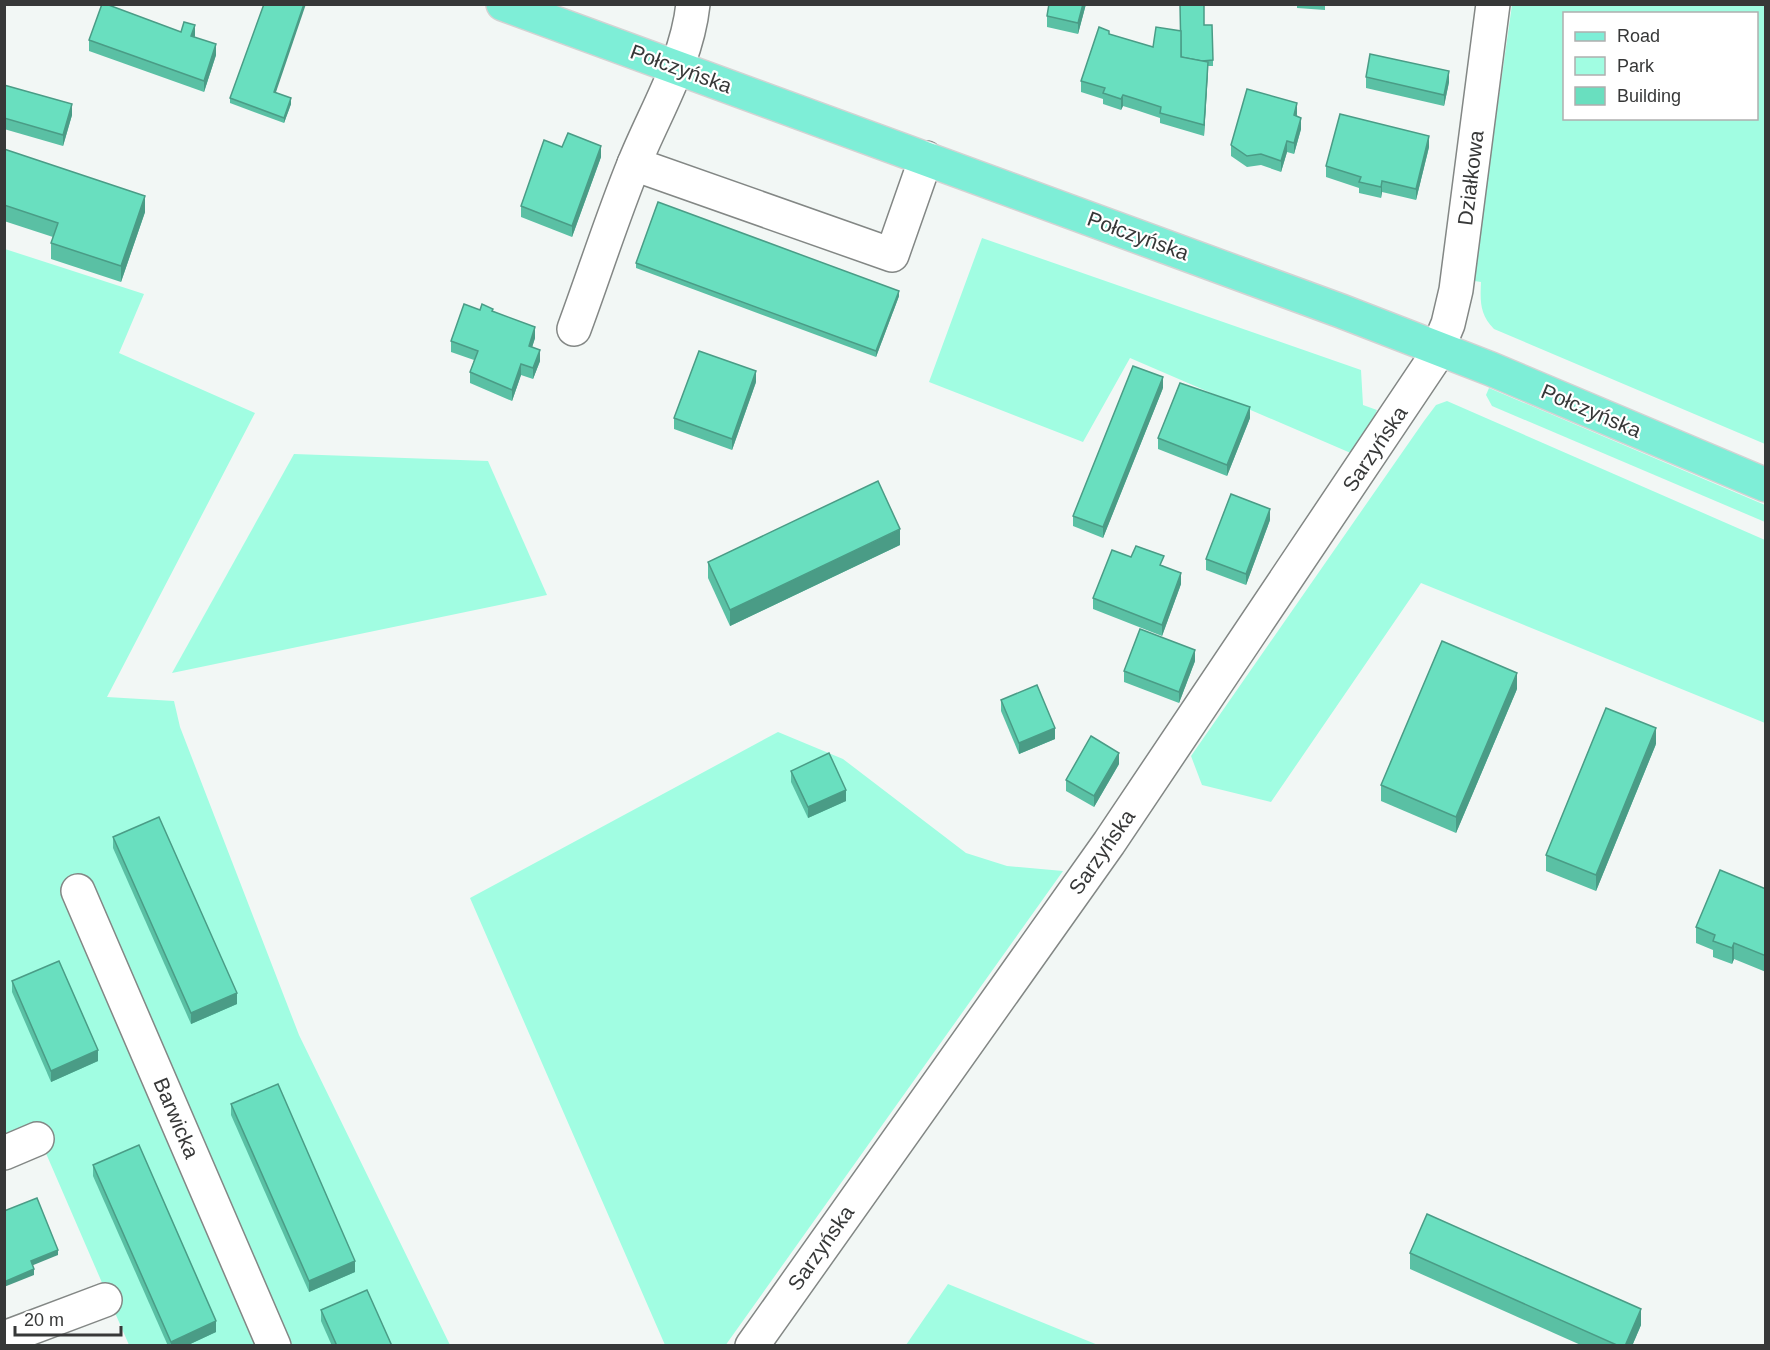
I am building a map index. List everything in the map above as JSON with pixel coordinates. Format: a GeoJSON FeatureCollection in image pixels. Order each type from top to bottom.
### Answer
{"type":"FeatureCollection","features":[{"type":"Feature","properties":{"kind":"main road","name":"Połczyńska"},"geometry":{"type":"LineString","coordinates":[[503,4],[1438,348],[1766,484]]}},
{"type":"Feature","properties":{"kind":"street"},"geometry":{"type":"LineString","coordinates":[[574,329],[634,164],[663,103],[686,39],[693,4]]}},
{"type":"Feature","properties":{"kind":"street","name":"Działkowa"},"geometry":{"type":"LineString","coordinates":[[1438,348],[1452,312],[1456,290],[1493,4]]}},
{"type":"Feature","properties":{"kind":"street"},"geometry":{"type":"LineString","coordinates":[[634,164],[892,255],[926,158]]}},
{"type":"Feature","properties":{"kind":"street","name":"Sarzyńska"},"geometry":{"type":"LineString","coordinates":[[752,1346],[1109,843],[1405,404],[1438,348]]}},
{"type":"Feature","properties":{"kind":"street","name":"Barwicka"},"geometry":{"type":"LineString","coordinates":[[78,891],[274,1346]]}},
{"type":"Feature","properties":{"kind":"street"},"geometry":{"type":"LineString","coordinates":[[4,1153],[37,1139]]}},
{"type":"Feature","properties":{"kind":"street"},"geometry":{"type":"LineString","coordinates":[[4,1338],[105,1300]]}},
{"type":"Feature","properties":{"kind":"green space"},"geometry":{"type":"Polygon","coordinates":[[[1512,5],[1765,5],[1765,444],[1494,329],[1486,319],[1482,308],[1481,282],[1468,280],[1475,263],[1512,5]]]}},
{"type":"Feature","properties":{"kind":"green space"},"geometry":{"type":"Polygon","coordinates":[[[982,238],[1361,370],[1363,405],[1377,410],[1367,434],[1353,454],[1130,358],[1083,442],[929,382],[982,238]]]}},
{"type":"Feature","properties":{"kind":"green space"},"geometry":{"type":"Polygon","coordinates":[[[5,249],[144,294],[119,353],[255,413],[107,697],[174,701],[180,727],[299,1035],[450,1345],[129,1345],[35,1128],[5,1140],[5,249]]]}},
{"type":"Feature","properties":{"kind":"green space"},"geometry":{"type":"Polygon","coordinates":[[[1489,388],[1765,505],[1765,522],[1492,406],[1486,395],[1489,388]]]}},
{"type":"Feature","properties":{"kind":"green space"},"geometry":{"type":"Polygon","coordinates":[[[1447,401],[1765,540],[1765,723],[1421,583],[1271,802],[1202,785],[1191,756],[1424,421],[1436,405],[1447,401]]]}},
{"type":"Feature","properties":{"kind":"green space"},"geometry":{"type":"Polygon","coordinates":[[[294,454],[488,461],[547,595],[172,673],[294,454]]]}},
{"type":"Feature","properties":{"kind":"green space"},"geometry":{"type":"Polygon","coordinates":[[[778,732],[843,759],[966,853],[1007,866],[1063,871],[725,1346],[665,1345],[470,898],[778,732]]]}},
{"type":"Feature","properties":{"kind":"green space"},"geometry":{"type":"Polygon","coordinates":[[[948,1284],[1098,1345],[906,1345],[948,1284]]]}},
{"type":"Feature","properties":{"kind":"building"},"geometry":{"type":"Polygon","coordinates":[[[102,4],[181,32],[184,22],[195,25],[191,36],[216,44],[204,81],[89,40],[102,4]]]}},
{"type":"Feature","properties":{"kind":"building"},"geometry":{"type":"Polygon","coordinates":[[[264,4],[304,4],[274,92],[291,98],[284,118],[230,98],[264,4]]]}},
{"type":"Feature","properties":{"kind":"building"},"geometry":{"type":"Polygon","coordinates":[[[1049,4],[1083,4],[1078,23],[1047,16],[1049,4]]]}},
{"type":"Feature","properties":{"kind":"building"},"geometry":{"type":"Polygon","coordinates":[[[1180,4],[1204,4],[1204,25],[1212,25],[1213,60],[1202,61],[1181,57],[1180,4]]]}},
{"type":"Feature","properties":{"kind":"building"},"geometry":{"type":"Polygon","coordinates":[[[1099,27],[1109,31],[1109,34],[1153,47],[1156,27],[1181,31],[1181,57],[1208,62],[1204,125],[1160,113],[1161,107],[1136,99],[1123,95],[1121,99],[1103,93],[1105,88],[1081,81],[1099,27]]]}},
{"type":"Feature","properties":{"kind":"building"},"geometry":{"type":"Polygon","coordinates":[[[1370,54],[1449,71],[1444,95],[1366,77],[1370,54]]]}},
{"type":"Feature","properties":{"kind":"building"},"geometry":{"type":"Polygon","coordinates":[[[4,85],[72,104],[63,135],[4,118],[4,85]]]}},
{"type":"Feature","properties":{"kind":"building"},"geometry":{"type":"Polygon","coordinates":[[[1247,89],[1297,103],[1294,115],[1301,118],[1294,143],[1287,141],[1281,161],[1261,154],[1247,156],[1231,145],[1247,89]]]}},
{"type":"Feature","properties":{"kind":"building"},"geometry":{"type":"Polygon","coordinates":[[[1340,114],[1429,136],[1416,189],[1382,181],[1381,187],[1359,182],[1361,177],[1326,166],[1340,114]]]}},
{"type":"Feature","properties":{"kind":"building"},"geometry":{"type":"Polygon","coordinates":[[[568,133],[601,146],[572,226],[521,206],[544,140],[562,147],[568,133]]]}},
{"type":"Feature","properties":{"kind":"building"},"geometry":{"type":"Polygon","coordinates":[[[4,149],[145,196],[121,266],[51,243],[58,223],[4,205],[4,149]]]}},
{"type":"Feature","properties":{"kind":"building"},"geometry":{"type":"Polygon","coordinates":[[[658,202],[899,291],[876,351],[636,263],[658,202]]]}},
{"type":"Feature","properties":{"kind":"building"},"geometry":{"type":"Polygon","coordinates":[[[464,304],[480,310],[482,304],[493,309],[492,311],[535,327],[529,346],[540,350],[533,368],[521,364],[512,390],[470,372],[478,351],[451,341],[464,304]]]}},
{"type":"Feature","properties":{"kind":"building"},"geometry":{"type":"Polygon","coordinates":[[[699,351],[756,371],[732,439],[674,418],[699,351]]]}},
{"type":"Feature","properties":{"kind":"building"},"geometry":{"type":"Polygon","coordinates":[[[1133,366],[1163,377],[1103,527],[1073,516],[1133,366]]]}},
{"type":"Feature","properties":{"kind":"building"},"geometry":{"type":"Polygon","coordinates":[[[1180,383],[1250,407],[1227,465],[1158,438],[1180,383]]]}},
{"type":"Feature","properties":{"kind":"building"},"geometry":{"type":"Polygon","coordinates":[[[878,481],[900,529],[730,610],[708,562],[878,481]]]}},
{"type":"Feature","properties":{"kind":"building"},"geometry":{"type":"Polygon","coordinates":[[[1231,494],[1270,509],[1246,574],[1206,559],[1231,494]]]}},
{"type":"Feature","properties":{"kind":"building"},"geometry":{"type":"Polygon","coordinates":[[[1136,546],[1164,556],[1160,565],[1181,573],[1162,625],[1093,598],[1112,550],[1131,557],[1136,546]]]}},
{"type":"Feature","properties":{"kind":"building"},"geometry":{"type":"Polygon","coordinates":[[[1140,629],[1195,650],[1179,692],[1124,671],[1140,629]]]}},
{"type":"Feature","properties":{"kind":"building"},"geometry":{"type":"Polygon","coordinates":[[[1442,641],[1517,673],[1456,817],[1381,785],[1442,641]]]}},
{"type":"Feature","properties":{"kind":"building"},"geometry":{"type":"Polygon","coordinates":[[[1037,685],[1055,728],[1019,743],[1001,700],[1037,685]]]}},
{"type":"Feature","properties":{"kind":"building"},"geometry":{"type":"Polygon","coordinates":[[[1606,708],[1656,728],[1596,875],[1546,855],[1606,708]]]}},
{"type":"Feature","properties":{"kind":"building"},"geometry":{"type":"Polygon","coordinates":[[[1091,736],[1119,753],[1094,796],[1066,780],[1091,736]]]}},
{"type":"Feature","properties":{"kind":"building"},"geometry":{"type":"Polygon","coordinates":[[[829,753],[846,790],[808,807],[791,771],[829,753]]]}},
{"type":"Feature","properties":{"kind":"building"},"geometry":{"type":"Polygon","coordinates":[[[159,817],[237,993],[191,1013],[113,837],[159,817]]]}},
{"type":"Feature","properties":{"kind":"building"},"geometry":{"type":"Polygon","coordinates":[[[1720,870],[1766,889],[1766,956],[1734,943],[1732,948],[1713,941],[1715,935],[1696,927],[1720,870]]]}},
{"type":"Feature","properties":{"kind":"building"},"geometry":{"type":"Polygon","coordinates":[[[59,961],[98,1050],[51,1071],[12,981],[59,961]]]}},
{"type":"Feature","properties":{"kind":"building"},"geometry":{"type":"Polygon","coordinates":[[[278,1084],[355,1261],[309,1281],[231,1104],[278,1084]]]}},
{"type":"Feature","properties":{"kind":"building"},"geometry":{"type":"Polygon","coordinates":[[[139,1145],[216,1321],[171,1342],[93,1165],[139,1145]]]}},
{"type":"Feature","properties":{"kind":"building"},"geometry":{"type":"Polygon","coordinates":[[[37,1198],[58,1250],[31,1261],[34,1269],[4,1282],[4,1211],[37,1198]]]}},
{"type":"Feature","properties":{"kind":"building"},"geometry":{"type":"Polygon","coordinates":[[[1427,1214],[1641,1309],[1625,1346],[1619,1346],[1410,1253],[1427,1214]]]}},
{"type":"Feature","properties":{"kind":"building"},"geometry":{"type":"Polygon","coordinates":[[[367,1290],[392,1346],[337,1346],[321,1310],[367,1290]]]}}]}
